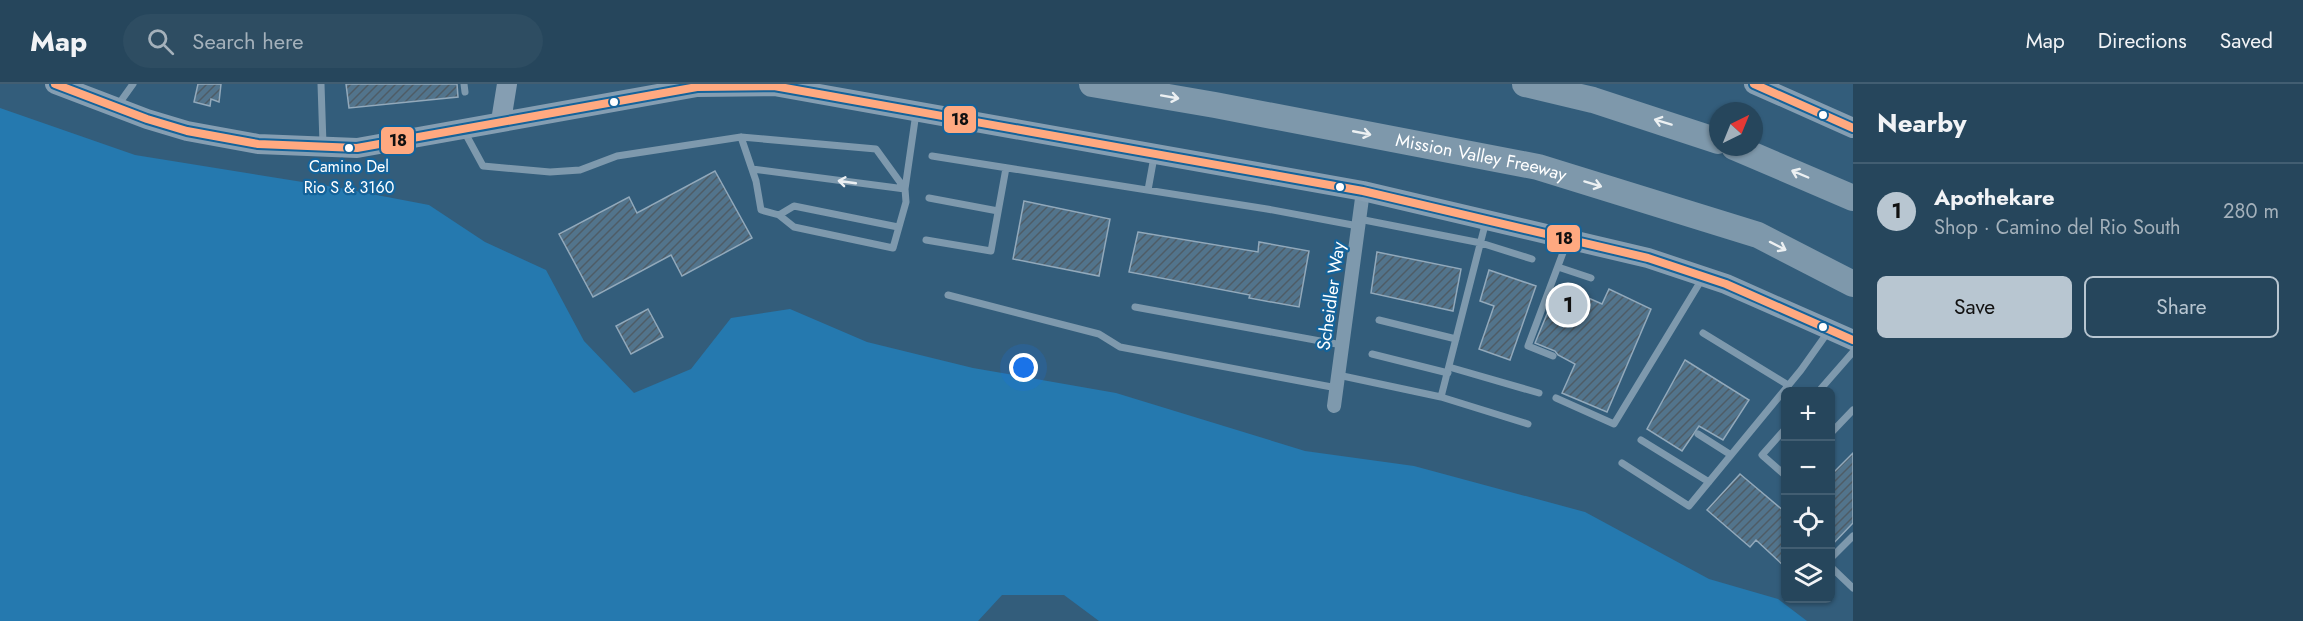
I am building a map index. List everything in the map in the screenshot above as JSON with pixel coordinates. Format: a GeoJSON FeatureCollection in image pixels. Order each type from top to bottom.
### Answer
{"type":"FeatureCollection","features":[{"type":"Feature","properties":{"kind":"highway","name":"Mission Valley Freeway"},"geometry":{"type":"LineString","coordinates":[[1092,84],[1226,107],[1538,167],[1758,235],[1853,284]]}},
{"type":"Feature","properties":{"kind":"highway"},"geometry":{"type":"LineString","coordinates":[[1525,84],[1593,100],[1709,138]]}},
{"type":"Feature","properties":{"kind":"highway"},"geometry":{"type":"LineString","coordinates":[[1755,156],[1853,198]]}},
{"type":"Feature","properties":{"kind":"street"},"geometry":{"type":"LineString","coordinates":[[55,84],[187,131],[258,144],[357,148],[697,87],[774,86],[1363,191],[1648,258],[1726,284],[1853,340]]}},
{"type":"Feature","properties":{"kind":"street"},"geometry":{"type":"LineString","coordinates":[[501,121],[507,84]]}},
{"type":"Feature","properties":{"kind":"street"},"geometry":{"type":"LineString","coordinates":[[1754,84],[1852,126]]}},
{"type":"Feature","properties":{"kind":"street","name":"Scheidler Way"},"geometry":{"type":"LineString","coordinates":[[1334,406],[1363,191]]}},
{"type":"Feature","properties":{"kind":"lane"},"geometry":{"type":"LineString","coordinates":[[116,107],[133,84]]}},
{"type":"Feature","properties":{"kind":"lane"},"geometry":{"type":"LineString","coordinates":[[321,84],[323,147]]}},
{"type":"Feature","properties":{"kind":"lane"},"geometry":{"type":"LineString","coordinates":[[741,137],[752,169],[761,210],[779,215],[794,227],[893,248],[906,202],[904,189],[916,112]]}},
{"type":"Feature","properties":{"kind":"lane"},"geometry":{"type":"LineString","coordinates":[[463,128],[483,166],[550,172],[580,170],[617,156],[741,137],[876,149],[904,189]]}},
{"type":"Feature","properties":{"kind":"lane"},"geometry":{"type":"LineString","coordinates":[[1148,190],[1155,154]]}},
{"type":"Feature","properties":{"kind":"lane"},"geometry":{"type":"LineString","coordinates":[[932,156],[1359,222],[1481,243],[1532,259]]}},
{"type":"Feature","properties":{"kind":"lane"},"geometry":{"type":"LineString","coordinates":[[926,240],[991,251],[1006,168]]}},
{"type":"Feature","properties":{"kind":"lane"},"geometry":{"type":"LineString","coordinates":[[752,169],[904,189]]}},
{"type":"Feature","properties":{"kind":"lane"},"geometry":{"type":"LineString","coordinates":[[929,198],[998,211]]}},
{"type":"Feature","properties":{"kind":"lane"},"geometry":{"type":"LineString","coordinates":[[779,215],[794,206],[898,227]]}},
{"type":"Feature","properties":{"kind":"lane"},"geometry":{"type":"LineString","coordinates":[[1441,397],[1486,221]]}},
{"type":"Feature","properties":{"kind":"lane"},"geometry":{"type":"LineString","coordinates":[[1553,356],[1528,346],[1568,240]]}},
{"type":"Feature","properties":{"kind":"lane"},"geometry":{"type":"LineString","coordinates":[[1558,267],[1591,278]]}},
{"type":"Feature","properties":{"kind":"lane"},"geometry":{"type":"LineString","coordinates":[[1556,398],[1614,424],[1703,277]]}},
{"type":"Feature","properties":{"kind":"lane"},"geometry":{"type":"LineString","coordinates":[[948,295],[1099,334],[1120,347],[1441,397],[1528,424]]}},
{"type":"Feature","properties":{"kind":"lane"},"geometry":{"type":"LineString","coordinates":[[1135,306],[1342,345]]}},
{"type":"Feature","properties":{"kind":"lane"},"geometry":{"type":"LineString","coordinates":[[1379,320],[1456,339]]}},
{"type":"Feature","properties":{"kind":"lane"},"geometry":{"type":"LineString","coordinates":[[1622,463],[1689,506],[1830,330]]}},
{"type":"Feature","properties":{"kind":"lane"},"geometry":{"type":"LineString","coordinates":[[1703,333],[1788,385]]}},
{"type":"Feature","properties":{"kind":"lane"},"geometry":{"type":"LineString","coordinates":[[1822,387],[1853,352]]}},
{"type":"Feature","properties":{"kind":"lane"},"geometry":{"type":"LineString","coordinates":[[1372,354],[1539,393]]}},
{"type":"Feature","properties":{"kind":"lane"},"geometry":{"type":"LineString","coordinates":[[1835,429],[1853,410]]}},
{"type":"Feature","properties":{"kind":"lane"},"geometry":{"type":"LineString","coordinates":[[1781,433],[1762,454],[1781,472]]}},
{"type":"Feature","properties":{"kind":"lane"},"geometry":{"type":"LineString","coordinates":[[1698,434],[1731,455]]}},
{"type":"Feature","properties":{"kind":"lane"},"geometry":{"type":"LineString","coordinates":[[1641,440],[1709,482]]}},
{"type":"Feature","properties":{"kind":"lane"},"geometry":{"type":"LineString","coordinates":[[1835,554],[1853,536]]}},
{"type":"Feature","properties":{"kind":"lane"},"geometry":{"type":"LineString","coordinates":[[1835,571],[1853,588]]}},
{"type":"Feature","properties":{"kind":"shaded area"},"geometry":{"type":"Polygon","coordinates":[[[0,108],[135,155],[340,188],[429,205],[485,242],[546,270],[584,341],[634,393],[691,369],[731,318],[790,309],[867,342],[973,368],[1116,393],[1305,451],[1414,466],[1585,512],[1709,579],[1778,599],[1807,621],[1099,621],[1064,595],[1002,595],[978,621],[0,621],[0,108]]]}},
{"type":"Feature","properties":{"kind":"building"},"geometry":{"type":"Polygon","coordinates":[[[198,84],[221,84],[219,102],[211,99],[210,106],[194,102],[198,84]]]}},
{"type":"Feature","properties":{"kind":"building"},"geometry":{"type":"Polygon","coordinates":[[[346,84],[457,84],[458,97],[349,108],[346,84]]]}},
{"type":"Feature","properties":{"kind":"building"},"geometry":{"type":"Polygon","coordinates":[[[715,171],[752,238],[682,276],[671,255],[593,297],[559,234],[629,197],[637,213],[715,171]]]}},
{"type":"Feature","properties":{"kind":"building"},"geometry":{"type":"Polygon","coordinates":[[[1024,201],[1110,219],[1099,276],[1013,259],[1024,201]]]}},
{"type":"Feature","properties":{"kind":"building"},"geometry":{"type":"Polygon","coordinates":[[[1138,232],[1258,252],[1259,242],[1309,251],[1299,307],[1249,298],[1250,295],[1129,272],[1138,232]]]}},
{"type":"Feature","properties":{"kind":"building"},"geometry":{"type":"Polygon","coordinates":[[[1377,252],[1461,269],[1453,311],[1371,293],[1377,252]]]}},
{"type":"Feature","properties":{"kind":"building"},"geometry":{"type":"Polygon","coordinates":[[[1489,270],[1536,286],[1510,360],[1479,349],[1494,306],[1480,301],[1489,270]]]}},
{"type":"Feature","properties":{"kind":"building"},"geometry":{"type":"Polygon","coordinates":[[[1559,285],[1602,304],[1609,289],[1651,309],[1607,412],[1562,393],[1575,364],[1555,351],[1535,343],[1559,285]]]}},
{"type":"Feature","properties":{"kind":"building"},"geometry":{"type":"Polygon","coordinates":[[[648,309],[663,337],[631,354],[616,326],[648,309]]]}},
{"type":"Feature","properties":{"kind":"building"},"geometry":{"type":"Polygon","coordinates":[[[1685,360],[1749,400],[1723,440],[1699,426],[1682,451],[1647,429],[1685,360]]]}},
{"type":"Feature","properties":{"kind":"building"},"geometry":{"type":"Polygon","coordinates":[[[1853,453],[1853,523],[1835,542],[1835,495],[1835,471],[1853,453]]]}},
{"type":"Feature","properties":{"kind":"building"},"geometry":{"type":"Polygon","coordinates":[[[1740,474],[1781,509],[1781,563],[1756,540],[1750,547],[1707,510],[1740,474]]]}},
{"type":"Feature","properties":{"kind":"transit line","name":"18"},"geometry":{"type":"LineString","coordinates":[[55,84],[147,119],[187,131],[258,144],[357,148],[697,87],[774,86],[1363,191],[1648,258],[1726,284],[1853,340]]}},
{"type":"Feature","properties":{"kind":"transit line","name":"18"},"geometry":{"type":"LineString","coordinates":[[1754,84],[1853,128]]}},
{"type":"Feature","properties":{"kind":"place","name":"Camino Del Rio S & 3160"},"geometry":{"type":"Point","coordinates":[349,148]}},
{"type":"Feature","properties":{"kind":"place","name":"Apothekare"},"geometry":{"type":"Point","coordinates":[1568,305]}}]}
